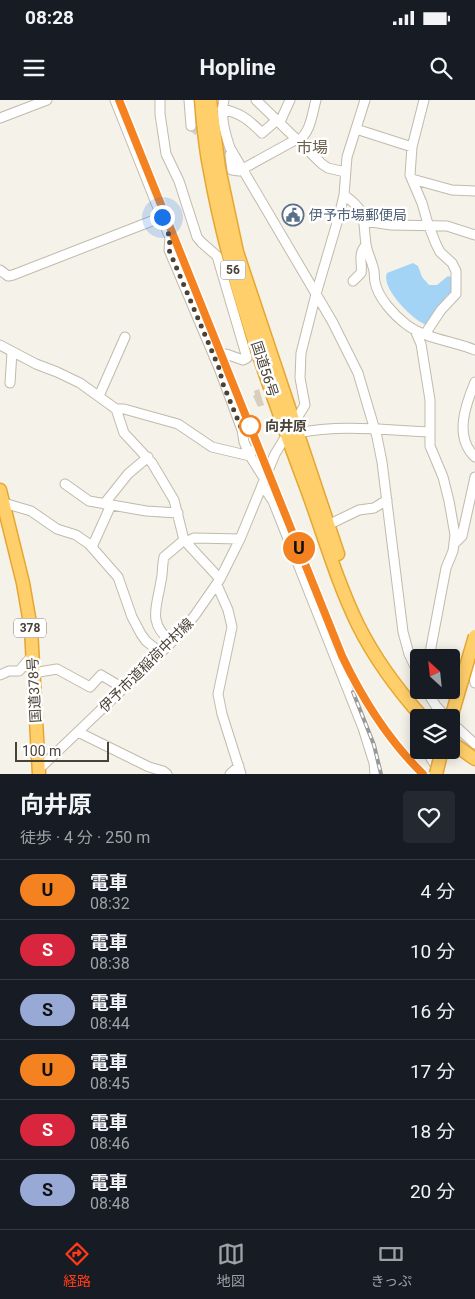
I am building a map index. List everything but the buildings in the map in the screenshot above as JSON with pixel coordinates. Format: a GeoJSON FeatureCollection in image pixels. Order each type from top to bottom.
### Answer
{"type":"FeatureCollection","features":[{"type":"Feature","properties":{"kind":"highway","name":"国道56号"},"geometry":{"type":"LineString","coordinates":[[200,100],[210,171],[229,255],[328,525],[344,574],[392,681]]}},
{"type":"Feature","properties":{"kind":"highway","name":"国道56号"},"geometry":{"type":"LineString","coordinates":[[210,100],[219,168],[237,252],[337,576],[371,649],[392,681],[416,709]]}},
{"type":"Feature","properties":{"kind":"highway","name":"国道378号"},"geometry":{"type":"LineString","coordinates":[[0,490],[23,583],[31,629],[38,772]]}},
{"type":"Feature","properties":{"kind":"highway"},"geometry":{"type":"LineString","coordinates":[[454,709],[475,636]]}},
{"type":"Feature","properties":{"kind":"highway"},"geometry":{"type":"LineString","coordinates":[[460,748],[475,759]]}},
{"type":"Feature","properties":{"kind":"highway"},"geometry":{"type":"LineString","coordinates":[[436,774],[440,759]]}},
{"type":"Feature","properties":{"kind":"street"},"geometry":{"type":"LineString","coordinates":[[0,118],[47,100]]}},
{"type":"Feature","properties":{"kind":"street"},"geometry":{"type":"LineString","coordinates":[[115,100],[170,238],[169,250],[214,357],[242,430],[244,442],[273,501],[358,714],[374,763],[375,774]]}},
{"type":"Feature","properties":{"kind":"street"},"geometry":{"type":"LineString","coordinates":[[160,100],[160,114],[166,154],[179,181],[197,236],[217,256],[247,358],[243,360],[226,354],[214,357]]}},
{"type":"Feature","properties":{"kind":"street"},"geometry":{"type":"LineString","coordinates":[[189,100],[192,126]]}},
{"type":"Feature","properties":{"kind":"street"},"geometry":{"type":"LineString","coordinates":[[256,100],[328,168],[345,172]]}},
{"type":"Feature","properties":{"kind":"street"},"geometry":{"type":"LineString","coordinates":[[223,105],[254,124],[262,133],[279,121],[290,100]]}},
{"type":"Feature","properties":{"kind":"street"},"geometry":{"type":"LineString","coordinates":[[230,155],[232,170],[235,172],[243,170],[298,140],[305,134],[308,128],[316,100]]}},
{"type":"Feature","properties":{"kind":"street","name":"伊予市道稲荷中村線"},"geometry":{"type":"LineString","coordinates":[[38,772],[172,642],[191,621],[218,582],[240,539],[263,481],[305,405],[300,378],[301,353],[344,195],[349,149],[365,100]]}},
{"type":"Feature","properties":{"kind":"street"},"geometry":{"type":"LineString","coordinates":[[424,100],[412,147],[410,171],[428,224],[440,252],[452,263],[456,271],[454,298],[441,310],[425,334]]}},
{"type":"Feature","properties":{"kind":"street"},"geometry":{"type":"LineString","coordinates":[[223,105],[226,136],[230,148],[316,294],[358,373],[375,428],[382,462],[403,632],[410,656]]}},
{"type":"Feature","properties":{"kind":"street"},"geometry":{"type":"LineString","coordinates":[[356,129],[412,147]]}},
{"type":"Feature","properties":{"kind":"street"},"geometry":{"type":"LineString","coordinates":[[412,180],[452,190],[475,191]]}},
{"type":"Feature","properties":{"kind":"street"},"geometry":{"type":"LineString","coordinates":[[344,195],[355,203],[365,221],[366,245],[374,270],[375,282],[383,299],[400,318],[416,330],[470,348],[475,342]]}},
{"type":"Feature","properties":{"kind":"street"},"geometry":{"type":"LineString","coordinates":[[0,270],[8,276],[13,275],[162,217]]}},
{"type":"Feature","properties":{"kind":"street"},"geometry":{"type":"LineString","coordinates":[[365,221],[447,226],[475,235]]}},
{"type":"Feature","properties":{"kind":"street"},"geometry":{"type":"LineString","coordinates":[[353,281],[361,273],[360,257],[366,245]]}},
{"type":"Feature","properties":{"kind":"street"},"geometry":{"type":"LineString","coordinates":[[416,330],[421,344],[430,400],[430,446],[443,477],[449,501],[455,544]]}},
{"type":"Feature","properties":{"kind":"street"},"geometry":{"type":"LineString","coordinates":[[99,396],[125,337]]}},
{"type":"Feature","properties":{"kind":"street"},"geometry":{"type":"LineString","coordinates":[[0,346],[72,379],[116,409],[124,433],[148,458],[169,490],[178,513],[185,541],[218,582],[232,626],[218,694],[222,714],[240,770],[230,774]]}},
{"type":"Feature","properties":{"kind":"street"},"geometry":{"type":"LineString","coordinates":[[10,383],[12,352]]}},
{"type":"Feature","properties":{"kind":"street"},"geometry":{"type":"LineString","coordinates":[[475,382],[467,403],[463,422],[464,442],[475,457]]}},
{"type":"Feature","properties":{"kind":"street"},"geometry":{"type":"LineString","coordinates":[[116,409],[124,409],[178,424],[212,447],[250,456]]}},
{"type":"Feature","properties":{"kind":"street"},"geometry":{"type":"LineString","coordinates":[[292,430],[375,428],[430,432]]}},
{"type":"Feature","properties":{"kind":"street"},"geometry":{"type":"LineString","coordinates":[[92,547],[108,504],[128,474],[148,458]]}},
{"type":"Feature","properties":{"kind":"street"},"geometry":{"type":"LineString","coordinates":[[431,649],[446,568],[455,544],[462,536],[475,477]]}},
{"type":"Feature","properties":{"kind":"street"},"geometry":{"type":"LineString","coordinates":[[64,484],[89,501],[146,511],[178,513]]}},
{"type":"Feature","properties":{"kind":"street"},"geometry":{"type":"LineString","coordinates":[[328,525],[359,510],[374,508],[386,500]]}},
{"type":"Feature","properties":{"kind":"street"},"geometry":{"type":"LineString","coordinates":[[2,503],[31,511],[57,529],[85,540],[118,577],[132,617],[141,634],[146,641],[160,652]]}},
{"type":"Feature","properties":{"kind":"street"},"geometry":{"type":"LineString","coordinates":[[172,642],[160,631],[155,613],[162,580],[164,557],[185,541],[194,538],[240,539]]}},
{"type":"Feature","properties":{"kind":"street"},"geometry":{"type":"LineString","coordinates":[[0,675],[8,671],[19,671],[32,656]]}},
{"type":"Feature","properties":{"kind":"street"},"geometry":{"type":"LineString","coordinates":[[475,658],[473,672],[475,683]]}},
{"type":"Feature","properties":{"kind":"street"},"geometry":{"type":"LineString","coordinates":[[33,673],[52,668],[57,669],[90,687],[101,675],[123,688]]}},
{"type":"Feature","properties":{"kind":"street"},"geometry":{"type":"LineString","coordinates":[[460,668],[473,672]]}},
{"type":"Feature","properties":{"kind":"street"},"geometry":{"type":"LineString","coordinates":[[432,699],[439,709]]}},
{"type":"Feature","properties":{"kind":"street"},"geometry":{"type":"LineString","coordinates":[[433,709],[436,706]]}},
{"type":"Feature","properties":{"kind":"street"},"geometry":{"type":"LineString","coordinates":[[460,729],[475,744]]}},
{"type":"Feature","properties":{"kind":"street"},"geometry":{"type":"LineString","coordinates":[[78,732],[147,770],[163,771],[167,774]]}},
{"type":"Feature","properties":{"kind":"street"},"geometry":{"type":"LineString","coordinates":[[432,759],[441,774]]}},
{"type":"Feature","properties":{"kind":"water"},"geometry":{"type":"Polygon","coordinates":[[[413,263],[418,266],[422,277],[429,285],[437,285],[448,276],[453,278],[452,295],[445,297],[448,300],[427,325],[414,317],[399,303],[388,286],[386,279],[387,273],[413,263]]]}},
{"type":"Feature","properties":{"kind":"tunnel"},"geometry":{"type":"LineString","coordinates":[[191,126],[230,155]]}},
{"type":"Feature","properties":{"kind":"railway"},"geometry":{"type":"LineString","coordinates":[[119,100],[347,667],[381,724],[400,749],[423,774]]}},
{"type":"Feature","properties":{"kind":"railway"},"geometry":{"type":"LineString","coordinates":[[353,692],[374,745],[381,774]]}},
{"type":"Feature","properties":{"kind":"train","name":"U"},"geometry":{"type":"LineString","coordinates":[[119,100],[342,656],[363,698],[383,728],[423,774]]}},
{"type":"Feature","properties":{"kind":"place","name":"伊予市場郵便局"},"geometry":{"type":"Point","coordinates":[293,215]}},
{"type":"Feature","properties":{"kind":"place","name":"向井原"},"geometry":{"type":"Point","coordinates":[250,426]}},
{"type":"Feature","properties":{"kind":"district","name":"市場"},"geometry":{"type":"Point","coordinates":[312,147]}},
{"type":"Feature","properties":{"kind":"route"},"geometry":{"type":"LineString","coordinates":[[162,217],[170,238],[169,250],[219,368],[223,384],[242,430],[250,426]]}}]}
